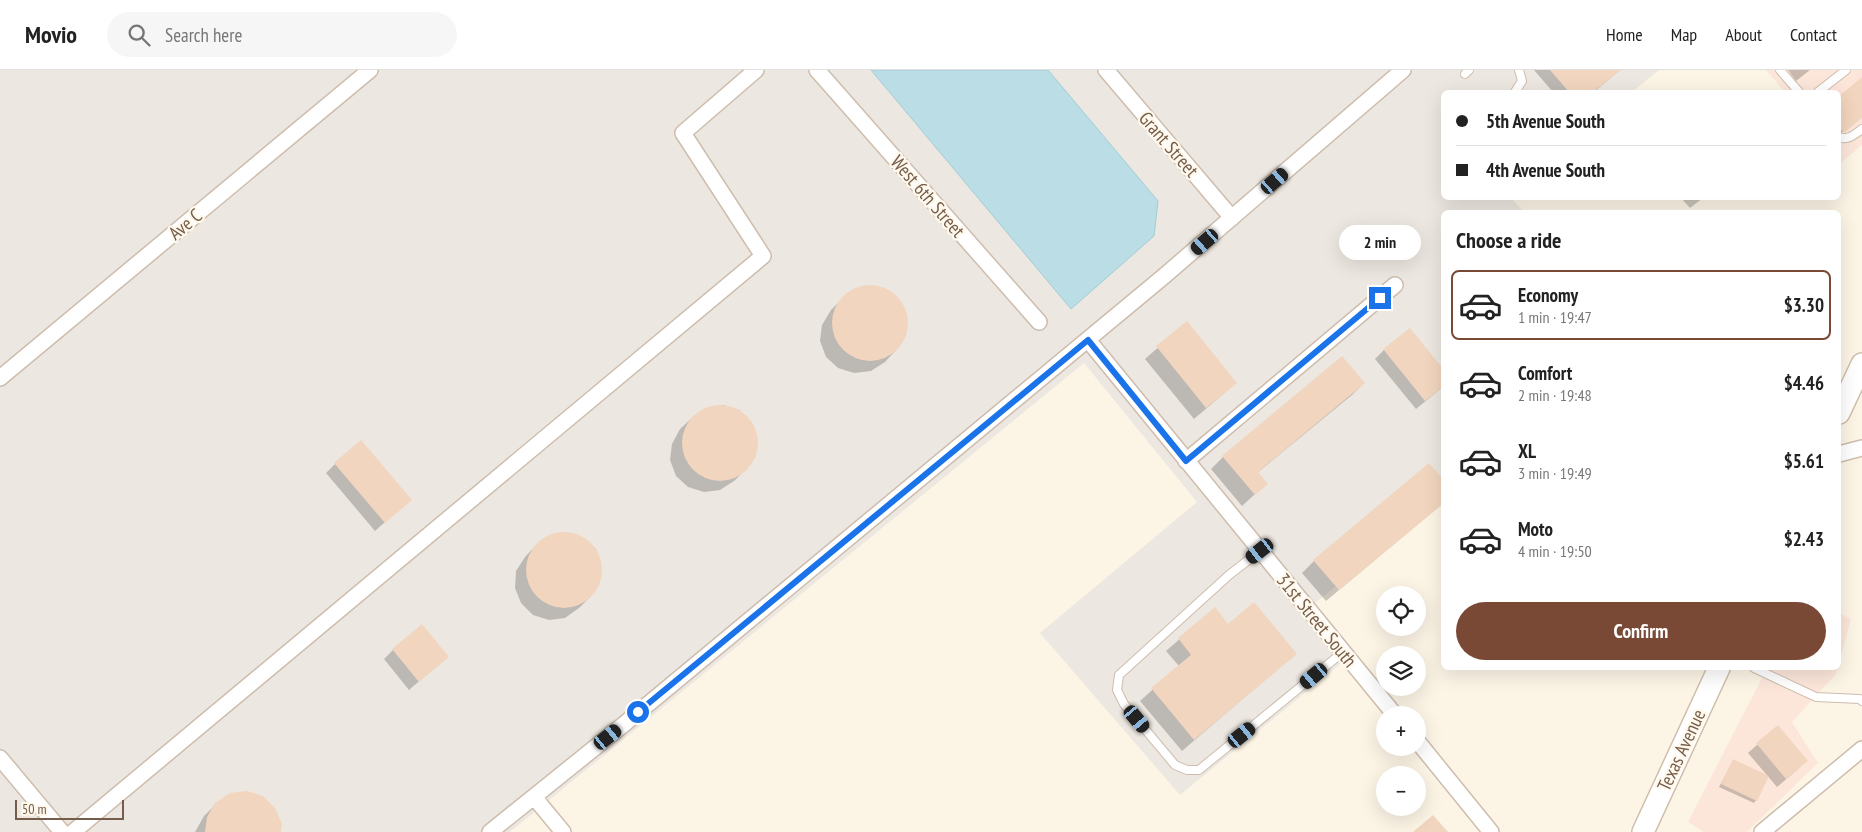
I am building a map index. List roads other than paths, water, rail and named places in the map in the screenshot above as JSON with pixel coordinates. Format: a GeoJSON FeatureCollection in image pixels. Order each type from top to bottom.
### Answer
{"type":"FeatureCollection","features":[{"type":"Feature","properties":{"kind":"main road"},"geometry":{"type":"LineString","coordinates":[[1841,409],[1862,364]]}},
{"type":"Feature","properties":{"kind":"main road","name":"Texas Avenue"},"geometry":{"type":"LineString","coordinates":[[1643,832],[1718,670]]}},
{"type":"Feature","properties":{"kind":"street","name":"Ave C"},"geometry":{"type":"LineString","coordinates":[[0,378],[370,70]]}},
{"type":"Feature","properties":{"kind":"street"},"geometry":{"type":"LineString","coordinates":[[73,832],[764,256],[683,133],[756,70]]}},
{"type":"Feature","properties":{"kind":"street","name":"West 6th Street"},"geometry":{"type":"LineString","coordinates":[[817,70],[1039,322]]}},
{"type":"Feature","properties":{"kind":"street","name":"Grant Street"},"geometry":{"type":"LineString","coordinates":[[1106,70],[1232,218]]}},
{"type":"Feature","properties":{"kind":"street"},"geometry":{"type":"LineString","coordinates":[[490,832],[1088,340],[1403,70]]}},
{"type":"Feature","properties":{"kind":"street"},"geometry":{"type":"LineString","coordinates":[[1186,461],[1395,285]]}},
{"type":"Feature","properties":{"kind":"street","name":"31st Street South"},"geometry":{"type":"LineString","coordinates":[[1088,340],[1388,706]]}},
{"type":"Feature","properties":{"kind":"street"},"geometry":{"type":"LineString","coordinates":[[1841,453],[1862,448]]}},
{"type":"Feature","properties":{"kind":"street"},"geometry":{"type":"LineString","coordinates":[[1762,832],[1862,749]]}},
{"type":"Feature","properties":{"kind":"street"},"geometry":{"type":"LineString","coordinates":[[1426,752],[1491,832]]}},
{"type":"Feature","properties":{"kind":"street"},"geometry":{"type":"LineString","coordinates":[[0,758],[62,832]]}},
{"type":"Feature","properties":{"kind":"street"},"geometry":{"type":"LineString","coordinates":[[534,797],[563,832]]}},
{"type":"Feature","properties":{"kind":"lane"},"geometry":{"type":"LineString","coordinates":[[1516,90],[1522,81],[1519,70]]}},
{"type":"Feature","properties":{"kind":"lane"},"geometry":{"type":"LineString","coordinates":[[1780,70],[1797,90]]}},
{"type":"Feature","properties":{"kind":"lane"},"geometry":{"type":"LineString","coordinates":[[1821,90],[1846,70]]}},
{"type":"Feature","properties":{"kind":"lane"},"geometry":{"type":"LineString","coordinates":[[1841,138],[1852,137],[1862,129]]}},
{"type":"Feature","properties":{"kind":"lane"},"geometry":{"type":"LineString","coordinates":[[1260,551],[1229,575],[1119,675],[1117,690],[1124,704],[1176,765],[1187,770],[1199,770],[1343,652]]}},
{"type":"Feature","properties":{"kind":"lane"},"geometry":{"type":"LineString","coordinates":[[1758,670],[1816,697],[1860,699],[1862,701]]}},
{"type":"Feature","properties":{"kind":"water"},"geometry":{"type":"Polygon","coordinates":[[[871,70],[1048,70],[1158,201],[1154,236],[1071,309],[871,70]]]}}]}
